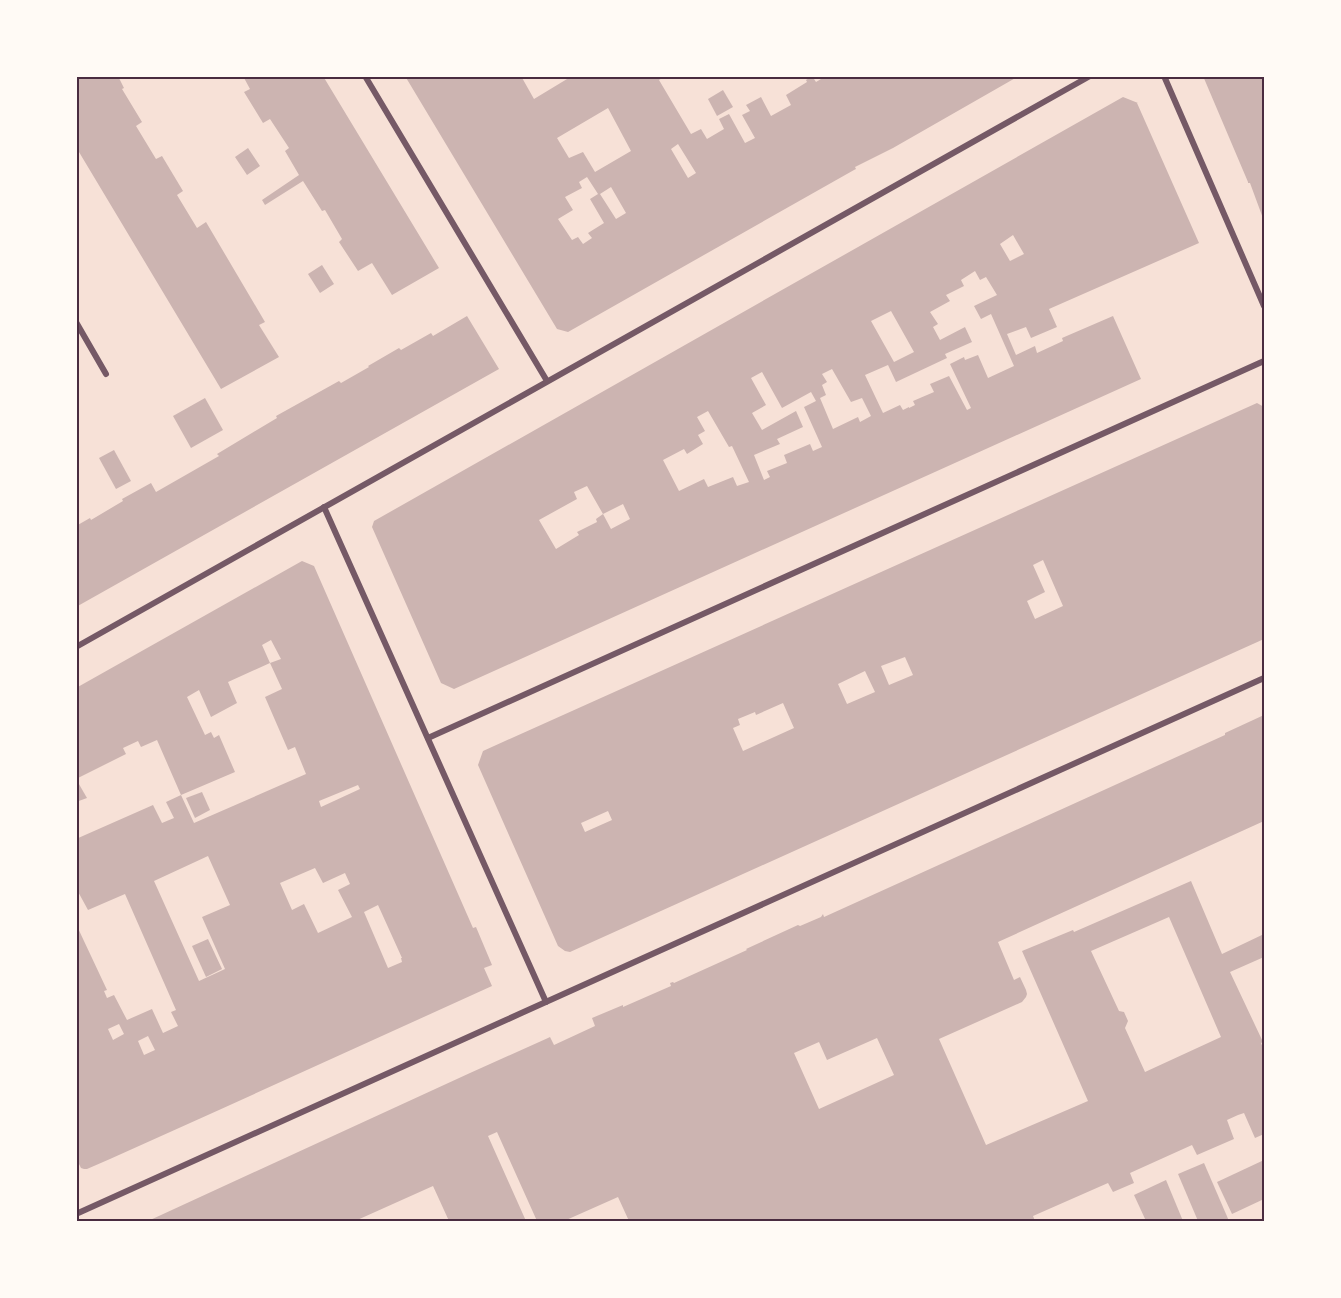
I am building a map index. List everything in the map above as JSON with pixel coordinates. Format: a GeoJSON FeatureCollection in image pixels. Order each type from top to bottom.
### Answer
{"type":"FeatureCollection","features":[{"type":"Feature","properties":{"kind":"street"},"geometry":{"type":"LineString","coordinates":[[365,76],[547,381]]}},
{"type":"Feature","properties":{"kind":"street"},"geometry":{"type":"LineString","coordinates":[[76,647],[1090,76]]}},
{"type":"Feature","properties":{"kind":"street"},"geometry":{"type":"LineString","coordinates":[[1164,76],[1264,306]]}},
{"type":"Feature","properties":{"kind":"street"},"geometry":{"type":"LineString","coordinates":[[76,322],[106,374]]}},
{"type":"Feature","properties":{"kind":"street"},"geometry":{"type":"LineString","coordinates":[[428,738],[1264,361]]}},
{"type":"Feature","properties":{"kind":"street"},"geometry":{"type":"LineString","coordinates":[[324,507],[546,1002]]}},
{"type":"Feature","properties":{"kind":"street"},"geometry":{"type":"LineString","coordinates":[[76,1214],[1264,678]]}},
{"type":"Feature","properties":{"kind":"building"},"geometry":{"type":"Polygon","coordinates":[[[76,76],[118,76],[124,88],[122,89],[142,122],[136,126],[156,159],[162,156],[183,191],[177,195],[197,228],[206,222],[265,322],[259,325],[279,357],[221,389],[76,147],[76,76]]]}},
{"type":"Feature","properties":{"kind":"building"},"geometry":{"type":"Polygon","coordinates":[[[243,76],[323,76],[439,268],[392,295],[372,263],[358,271],[339,242],[342,239],[325,210],[322,211],[303,181],[265,205],[262,200],[299,175],[285,151],[289,148],[270,119],[263,123],[244,92],[250,89],[243,76]]]}},
{"type":"Feature","properties":{"kind":"building"},"geometry":{"type":"Polygon","coordinates":[[[405,76],[521,76],[534,99],[572,76],[665,76],[659,80],[691,134],[701,129],[707,139],[724,129],[719,119],[729,114],[745,143],[755,138],[742,115],[750,111],[746,105],[761,97],[771,116],[791,105],[786,95],[807,82],[806,80],[812,76],[816,82],[826,76],[1019,76],[893,148],[855,167],[856,169],[568,332],[557,329],[405,76]],[[608,108],[557,138],[569,158],[583,152],[595,172],[631,151],[608,108]],[[678,144],[671,149],[688,178],[696,173],[678,144]],[[587,177],[579,182],[582,188],[565,197],[573,210],[558,219],[572,240],[578,237],[583,244],[592,238],[588,233],[604,223],[590,199],[598,194],[587,177]],[[611,187],[600,194],[616,219],[626,213],[611,187]]]}},
{"type":"Feature","properties":{"kind":"building"},"geometry":{"type":"Polygon","coordinates":[[[1203,76],[1264,76],[1264,221],[1250,183],[1248,183],[1203,76]]]}},
{"type":"Feature","properties":{"kind":"building"},"geometry":{"type":"Polygon","coordinates":[[[723,90],[733,107],[717,116],[708,99],[723,90]]]}},
{"type":"Feature","properties":{"kind":"building"},"geometry":{"type":"Polygon","coordinates":[[[1123,97],[1138,103],[1199,243],[1049,309],[1057,327],[1031,338],[1026,327],[1007,334],[1016,355],[1035,346],[1037,353],[1063,341],[1062,338],[1113,316],[1141,379],[454,689],[441,683],[372,527],[374,521],[1123,97]],[[1013,235],[1000,244],[1010,261],[1024,254],[1013,235]],[[975,271],[961,280],[964,286],[946,295],[950,301],[930,312],[938,324],[933,327],[940,340],[965,327],[972,342],[945,354],[947,358],[896,382],[888,365],[865,375],[883,413],[900,405],[903,410],[915,405],[913,401],[934,392],[930,384],[949,376],[967,410],[971,408],[950,364],[964,357],[965,360],[978,355],[988,378],[1014,366],[991,314],[981,319],[974,306],[997,295],[986,277],[980,280],[975,271]],[[891,311],[871,321],[894,362],[914,352],[891,311]],[[832,369],[822,374],[827,382],[822,385],[826,395],[820,398],[833,429],[858,417],[860,422],[871,416],[862,398],[851,402],[832,369]],[[762,372],[751,378],[766,405],[752,413],[762,430],[796,411],[803,427],[777,439],[780,444],[754,455],[764,480],[770,477],[767,471],[787,463],[784,455],[810,444],[813,451],[822,447],[804,407],[816,401],[811,392],[782,408],[762,372]],[[708,411],[697,417],[705,431],[698,435],[703,444],[687,454],[684,449],[663,460],[679,491],[704,479],[708,487],[733,477],[737,486],[749,482],[732,446],[729,447],[708,411]],[[587,486],[574,492],[577,499],[539,520],[556,549],[579,535],[577,532],[597,522],[596,519],[603,514],[587,486]],[[623,504],[603,514],[611,529],[630,519],[623,504]]]}},
{"type":"Feature","properties":{"kind":"building"},"geometry":{"type":"Polygon","coordinates":[[[248,148],[260,166],[247,175],[235,157],[248,148]]]}},
{"type":"Feature","properties":{"kind":"building"},"geometry":{"type":"Polygon","coordinates":[[[322,265],[334,284],[320,293],[308,274],[322,265]]]}},
{"type":"Feature","properties":{"kind":"building"},"geometry":{"type":"Polygon","coordinates":[[[467,316],[499,369],[76,607],[76,526],[90,518],[91,520],[151,483],[156,492],[219,456],[217,454],[277,418],[276,416],[339,381],[341,383],[399,348],[401,350],[431,333],[433,336],[467,316]]]}},
{"type":"Feature","properties":{"kind":"building"},"geometry":{"type":"Polygon","coordinates":[[[205,398],[223,430],[191,448],[173,416],[205,398]]]}},
{"type":"Feature","properties":{"kind":"building"},"geometry":{"type":"Polygon","coordinates":[[[1257,403],[1264,407],[1264,639],[570,952],[558,946],[478,765],[483,751],[1257,403]],[[1043,560],[1033,565],[1045,592],[1027,601],[1035,619],[1063,606],[1043,560]],[[905,657],[881,666],[889,685],[913,675],[905,657]],[[865,671],[838,684],[847,704],[875,692],[865,671]],[[783,703],[756,715],[755,712],[738,719],[740,725],[733,728],[743,751],[794,728],[783,703]],[[608,811],[581,823],[585,832],[612,820],[608,811]]]}},
{"type":"Feature","properties":{"kind":"building"},"geometry":{"type":"Polygon","coordinates":[[[114,450],[131,481],[116,489],[99,458],[114,450]]]}},
{"type":"Feature","properties":{"kind":"building"},"geometry":{"type":"Polygon","coordinates":[[[302,561],[314,566],[473,928],[476,927],[492,965],[484,968],[492,986],[84,1169],[81,1168],[76,1158],[76,924],[107,990],[104,991],[107,998],[114,995],[127,1020],[152,1009],[163,1033],[178,1026],[171,1012],[176,1010],[125,894],[88,910],[76,888],[76,839],[153,805],[162,823],[174,818],[166,802],[181,795],[157,740],[141,747],[138,741],[123,748],[126,754],[76,779],[76,688],[302,561]],[[271,640],[262,645],[270,663],[281,659],[271,640]],[[270,663],[228,682],[237,703],[211,717],[199,690],[187,697],[205,735],[211,732],[214,738],[219,735],[235,772],[181,795],[194,823],[306,774],[295,747],[288,750],[265,697],[282,689],[270,663]],[[358,785],[319,801],[321,807],[360,789],[358,785]],[[208,856],[154,881],[199,981],[225,969],[202,917],[230,905],[208,856]],[[315,868],[280,883],[292,910],[304,904],[318,933],[352,917],[338,890],[350,884],[345,873],[323,883],[315,868]],[[378,905],[364,912],[388,968],[402,962],[402,958],[378,905]],[[119,1024],[108,1029],[113,1040],[124,1034],[119,1024]],[[148,1036],[138,1041],[144,1055],[155,1050],[148,1036]]]}},
{"type":"Feature","properties":{"kind":"building"},"geometry":{"type":"Polygon","coordinates":[[[1264,715],[1264,821],[998,942],[1014,980],[1020,977],[1026,990],[1026,997],[1022,1002],[939,1039],[986,1145],[1088,1101],[1022,951],[1073,930],[1074,932],[1191,881],[1222,954],[1264,934],[1264,957],[1230,972],[1263,1042],[1261,1043],[1264,1050],[1264,1134],[1255,1138],[1244,1113],[1238,1115],[1227,1120],[1234,1139],[1197,1155],[1192,1145],[1130,1173],[1134,1183],[1113,1192],[1108,1183],[1033,1216],[1035,1221],[629,1221],[618,1197],[564,1221],[537,1221],[497,1132],[488,1136],[526,1221],[449,1221],[433,1186],[355,1221],[148,1221],[550,1037],[554,1045],[595,1026],[592,1018],[671,986],[670,983],[798,925],[821,917],[823,914],[824,917],[1225,735],[1264,715]],[[1169,917],[1091,951],[1119,1011],[1124,1012],[1128,1021],[1125,1028],[1145,1072],[1221,1037],[1169,917]],[[877,1038],[827,1060],[819,1042],[794,1053],[819,1109],[894,1075],[877,1038]]]}},
{"type":"Feature","properties":{"kind":"building"},"geometry":{"type":"Polygon","coordinates":[[[76,779],[87,798],[76,802],[76,779]]]}},
{"type":"Feature","properties":{"kind":"building"},"geometry":{"type":"Polygon","coordinates":[[[202,792],[210,810],[195,818],[186,798],[202,792]]]}},
{"type":"Feature","properties":{"kind":"building"},"geometry":{"type":"Polygon","coordinates":[[[208,939],[222,969],[206,977],[192,946],[208,939]]]}},
{"type":"Feature","properties":{"kind":"building"},"geometry":{"type":"Polygon","coordinates":[[[1264,1160],[1264,1199],[1232,1214],[1217,1182],[1264,1160]]]}},
{"type":"Feature","properties":{"kind":"building"},"geometry":{"type":"Polygon","coordinates":[[[1204,1163],[1229,1221],[1198,1221],[1178,1174],[1204,1163]]]}},
{"type":"Feature","properties":{"kind":"building"},"geometry":{"type":"Polygon","coordinates":[[[1166,1180],[1183,1221],[1146,1221],[1134,1195],[1166,1180]]]}}]}
